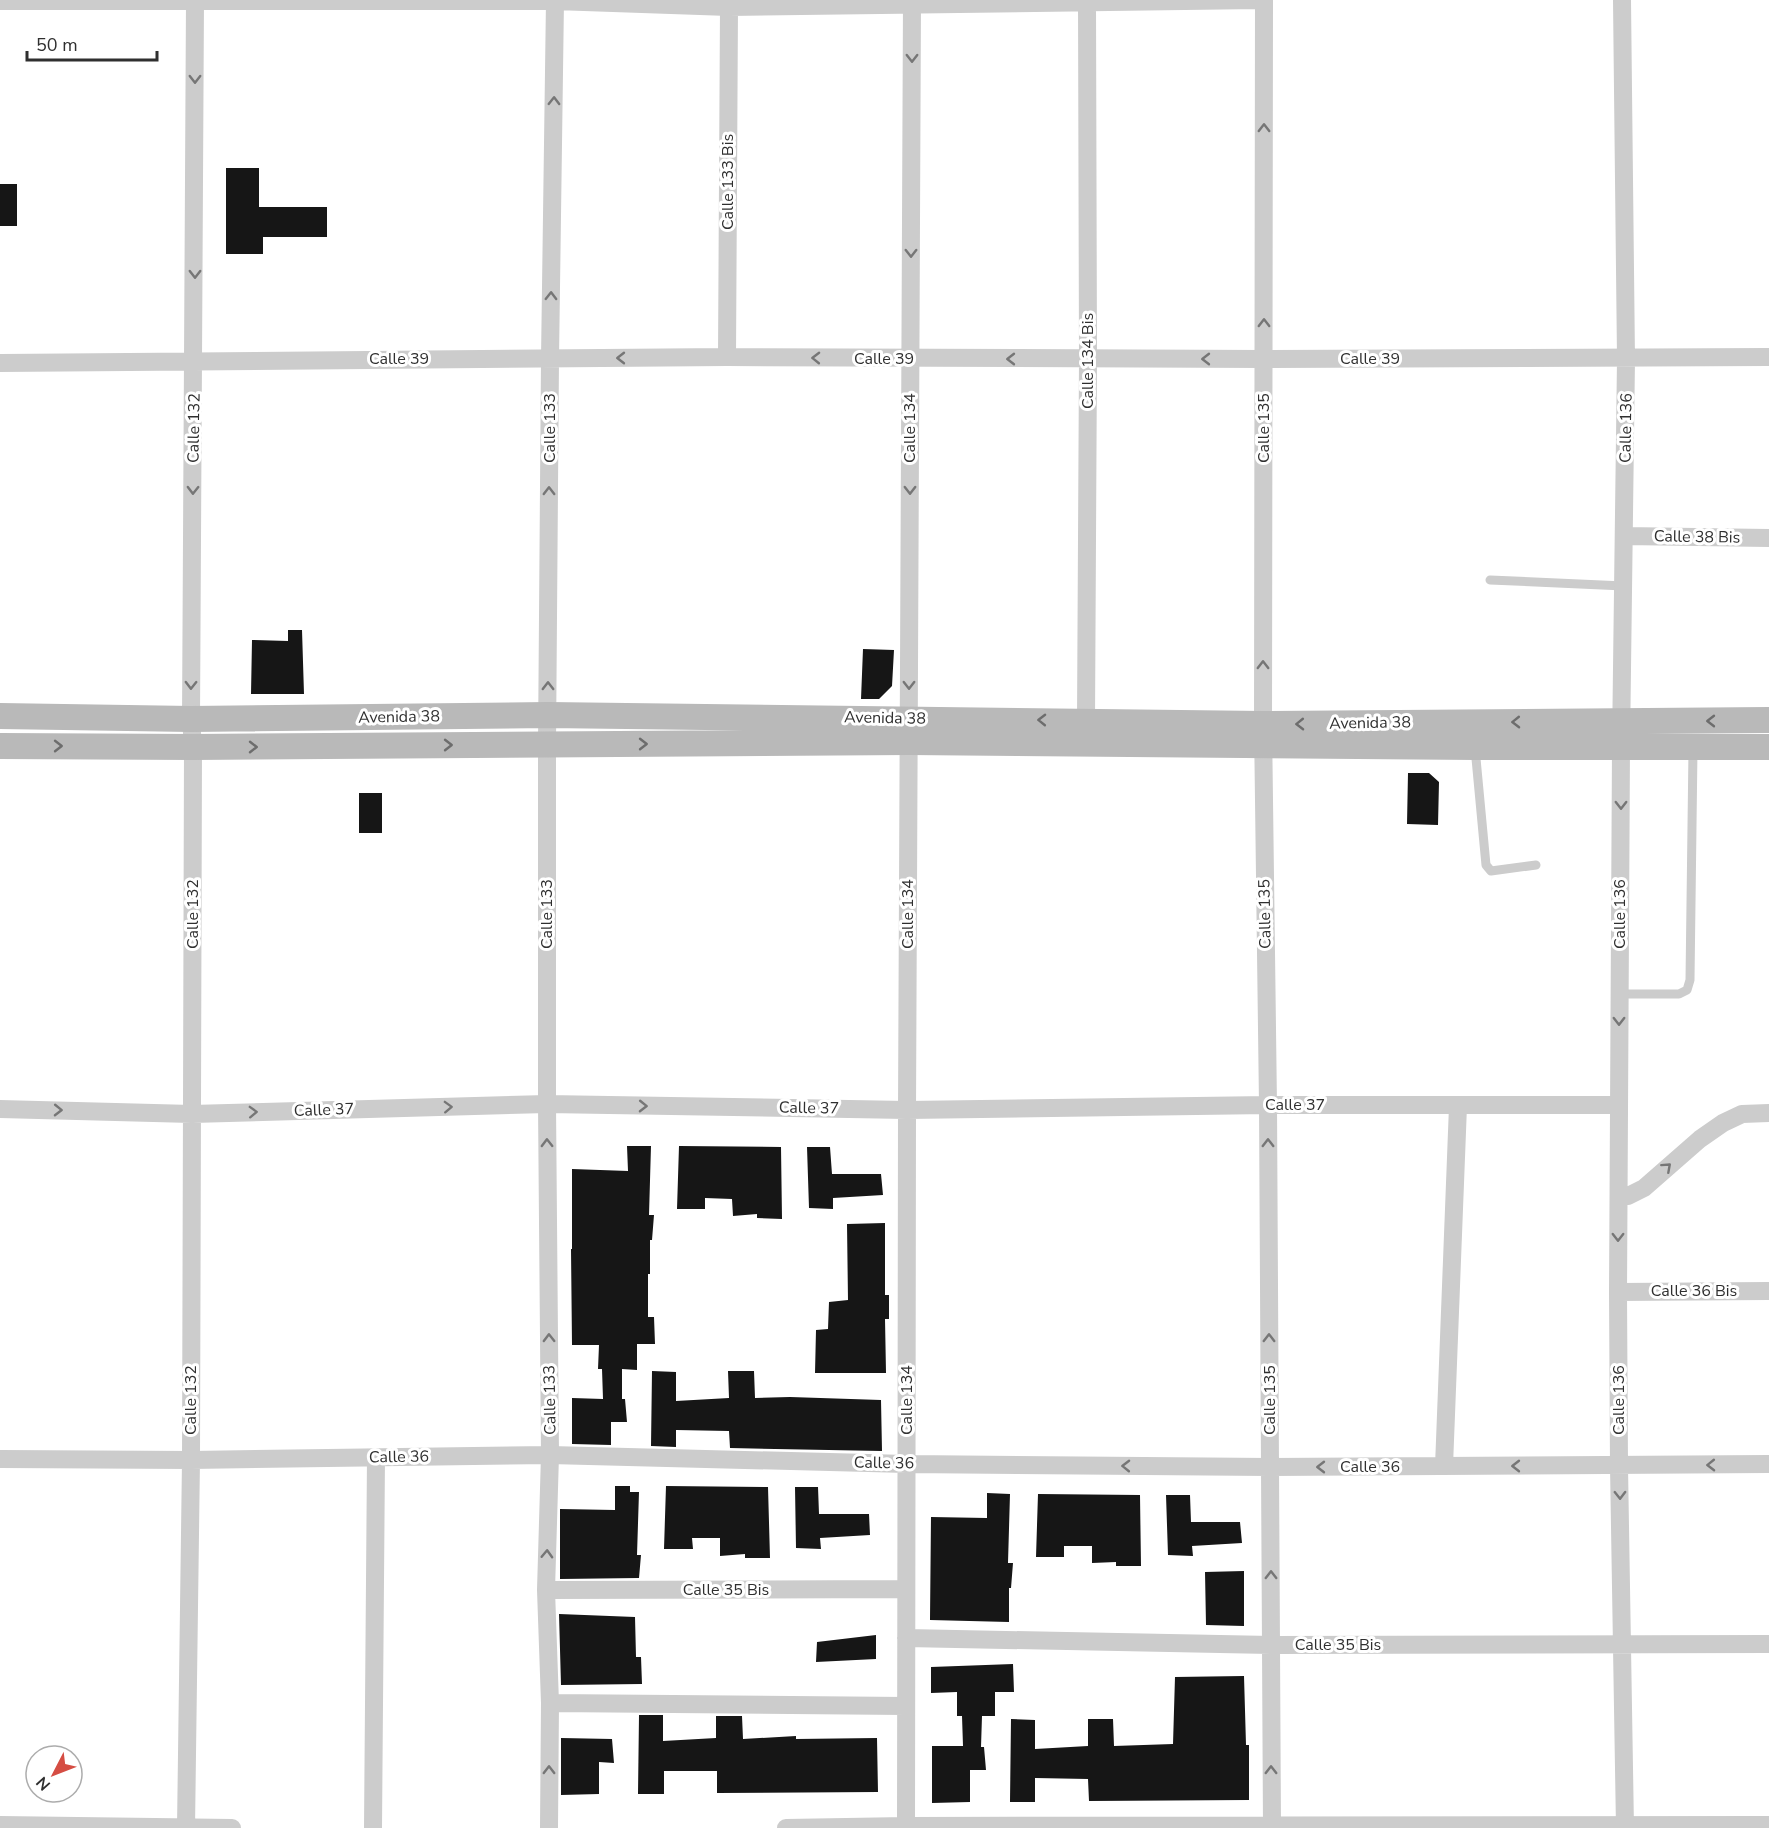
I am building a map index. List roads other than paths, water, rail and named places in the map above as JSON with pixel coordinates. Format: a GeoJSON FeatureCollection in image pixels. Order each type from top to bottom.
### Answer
{"type":"FeatureCollection","features":[{"type":"Feature","properties":{"kind":"main road","name":"Avenida 38"},"geometry":{"type":"LineString","coordinates":[[0,716],[191,718],[548,715],[909,730],[1263,734],[1622,721],[1769,720]]}},
{"type":"Feature","properties":{"kind":"main road","name":"Avenida 38"},"geometry":{"type":"LineString","coordinates":[[0,746],[548,745],[1086,720],[1474,747],[1769,747]]}},
{"type":"Feature","properties":{"kind":"street"},"geometry":{"type":"LineString","coordinates":[[0,1],[555,0],[729,7],[912,2],[1259,0]]}},
{"type":"Feature","properties":{"kind":"street","name":"Calle 133"},"geometry":{"type":"LineString","coordinates":[[549,1828],[550,1703],[546,1590],[550,1455],[547,1104],[548,715],[555,0]]}},
{"type":"Feature","properties":{"kind":"street","name":"Calle 135"},"geometry":{"type":"LineString","coordinates":[[1264,0],[1263,734],[1268,1105],[1272,1827]]}},
{"type":"Feature","properties":{"kind":"street","name":"Calle 136"},"geometry":{"type":"LineString","coordinates":[[1622,0],[1626,358],[1618,1292],[1625,1827]]}},
{"type":"Feature","properties":{"kind":"street","name":"Calle 132"},"geometry":{"type":"LineString","coordinates":[[186,1828],[191,1460],[193,747],[191,718],[195,1]]}},
{"type":"Feature","properties":{"kind":"street","name":"Calle 134"},"geometry":{"type":"LineString","coordinates":[[906,1827],[912,2]]}},
{"type":"Feature","properties":{"kind":"street","name":"Calle 134 Bis"},"geometry":{"type":"LineString","coordinates":[[1086,720],[1087,2]]}},
{"type":"Feature","properties":{"kind":"street","name":"Calle 133 Bis"},"geometry":{"type":"LineString","coordinates":[[727,357],[729,7]]}},
{"type":"Feature","properties":{"kind":"street","name":"Calle 39"},"geometry":{"type":"LineString","coordinates":[[0,363],[727,357],[1264,359],[1769,357]]}},
{"type":"Feature","properties":{"kind":"street","name":"Calle 38 Bis"},"geometry":{"type":"LineString","coordinates":[[1624,536],[1769,538]]}},
{"type":"Feature","properties":{"kind":"street","name":"Calle 37"},"geometry":{"type":"LineString","coordinates":[[0,1109],[192,1114],[547,1104],[907,1110],[1268,1105],[1619,1105]]}},
{"type":"Feature","properties":{"kind":"street"},"geometry":{"type":"LineString","coordinates":[[1444,1466],[1458,1106]]}},
{"type":"Feature","properties":{"kind":"street"},"geometry":{"type":"LineString","coordinates":[[1619,1195],[1628,1196],[1644,1188],[1700,1139],[1724,1123],[1742,1114],[1769,1113]]}},
{"type":"Feature","properties":{"kind":"street","name":"Calle 36 Bis"},"geometry":{"type":"LineString","coordinates":[[1618,1292],[1769,1291]]}},
{"type":"Feature","properties":{"kind":"street","name":"Calle 36"},"geometry":{"type":"LineString","coordinates":[[0,1459],[191,1460],[550,1455],[907,1464],[1270,1467],[1769,1464]]}},
{"type":"Feature","properties":{"kind":"street"},"geometry":{"type":"LineString","coordinates":[[373,1828],[376,1457]]}},
{"type":"Feature","properties":{"kind":"street","name":"Calle 35 Bis"},"geometry":{"type":"LineString","coordinates":[[546,1590],[906,1589]]}},
{"type":"Feature","properties":{"kind":"street","name":"Calle 35 Bis"},"geometry":{"type":"LineString","coordinates":[[906,1638],[1271,1645],[1769,1644]]}},
{"type":"Feature","properties":{"kind":"street"},"geometry":{"type":"LineString","coordinates":[[550,1703],[906,1706]]}},
{"type":"Feature","properties":{"kind":"street"},"geometry":{"type":"LineString","coordinates":[[0,1825],[232,1828]]}},
{"type":"Feature","properties":{"kind":"street"},"geometry":{"type":"LineString","coordinates":[[786,1828],[1769,1825]]}},
{"type":"Feature","properties":{"kind":"lane"},"geometry":{"type":"LineString","coordinates":[[1490,580],[1624,585]]}},
{"type":"Feature","properties":{"kind":"lane"},"geometry":{"type":"LineString","coordinates":[[1474,747],[1486,865],[1491,871],[1536,865]]}},
{"type":"Feature","properties":{"kind":"lane"},"geometry":{"type":"LineString","coordinates":[[1620,994],[1680,994],[1687,990],[1690,980],[1693,747]]}}]}
